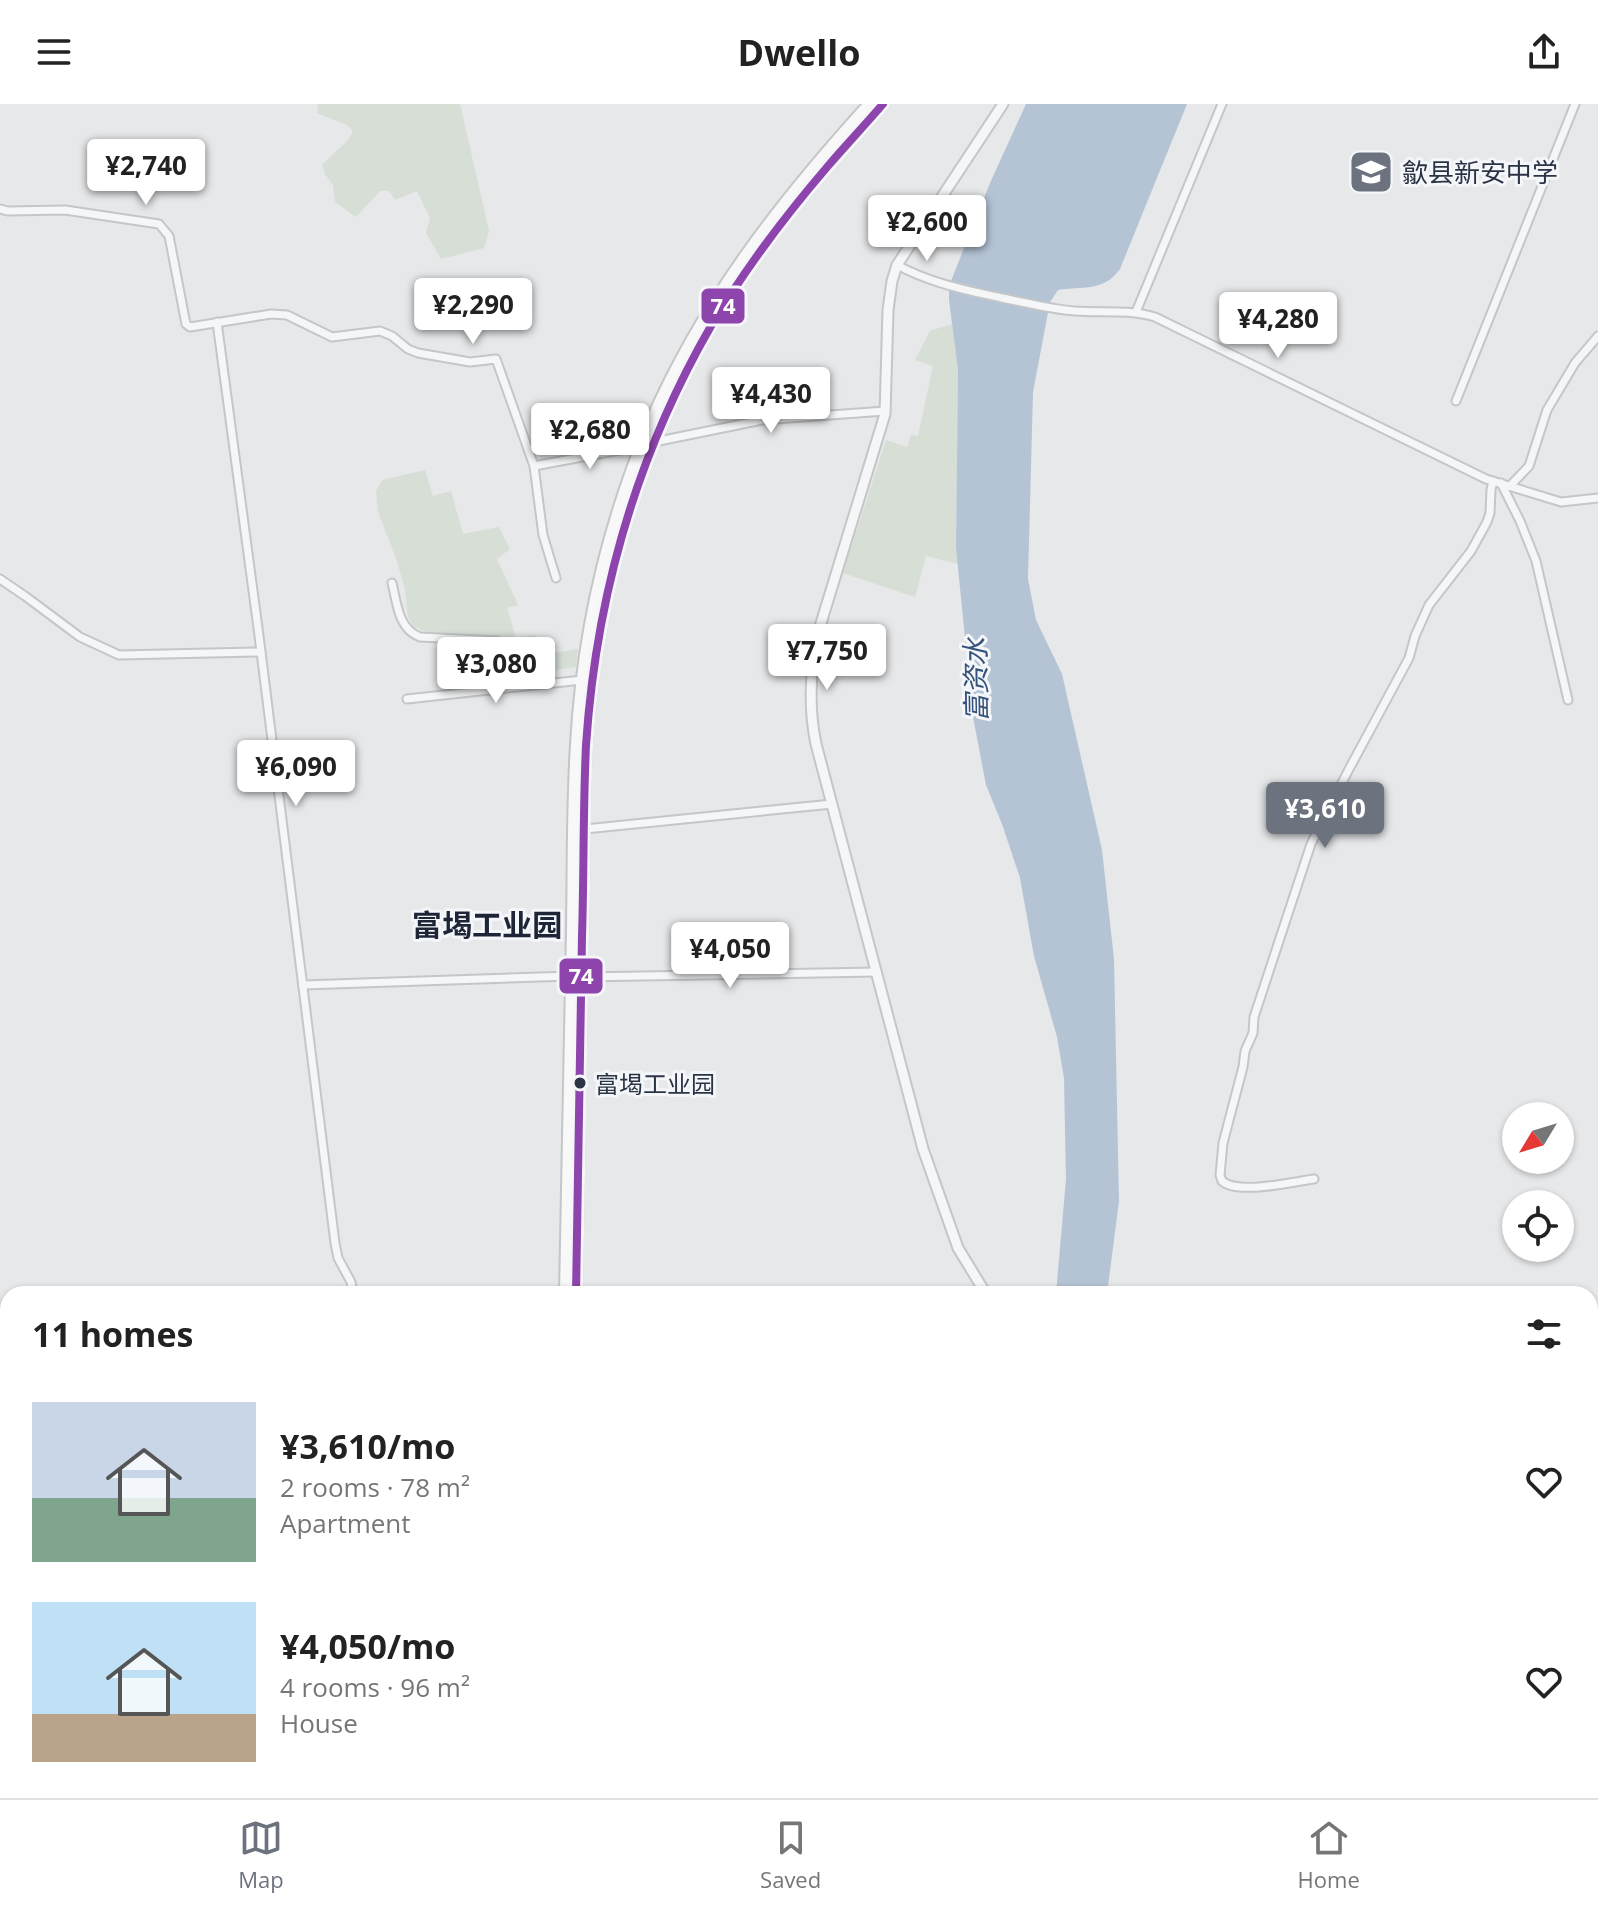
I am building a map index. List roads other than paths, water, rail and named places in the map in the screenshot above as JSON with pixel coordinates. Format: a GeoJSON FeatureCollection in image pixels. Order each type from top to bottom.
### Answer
{"type":"FeatureCollection","features":[{"type":"Feature","properties":{"kind":"main road"},"geometry":{"type":"LineString","coordinates":[[576,1286],[576,746],[590,627],[606,551],[641,446],[685,351],[736,266],[798,184],[869,104]]}},
{"type":"Feature","properties":{"kind":"main road"},"geometry":{"type":"LineString","coordinates":[[565,1286],[586,746],[603,614],[625,523],[654,442],[694,357],[745,272],[806,191],[883,104]]}},
{"type":"Feature","properties":{"kind":"street"},"geometry":{"type":"LineString","coordinates":[[981,1286],[958,1248],[932,1177],[832,804],[813,728],[810,698],[818,633],[885,411],[888,310],[897,265],[1003,104]]}},
{"type":"Feature","properties":{"kind":"street"},"geometry":{"type":"LineString","coordinates":[[1136,312],[1222,104]]}},
{"type":"Feature","properties":{"kind":"street"},"geometry":{"type":"LineString","coordinates":[[1456,401],[1575,104]]}},
{"type":"Feature","properties":{"kind":"street"},"geometry":{"type":"LineString","coordinates":[[0,209],[65,210],[159,224],[169,236],[186,324],[190,327],[271,314],[283,315],[332,337],[380,331],[418,353],[470,362],[496,359],[534,466],[543,535],[556,578]]}},
{"type":"Feature","properties":{"kind":"street"},"geometry":{"type":"LineString","coordinates":[[897,265],[947,286],[1053,309],[1136,312],[1155,317],[1339,408],[1501,483],[1561,502],[1598,498]]}},
{"type":"Feature","properties":{"kind":"street"},"geometry":{"type":"LineString","coordinates":[[217,322],[335,1243],[338,1258],[352,1286]]}},
{"type":"Feature","properties":{"kind":"street"},"geometry":{"type":"LineString","coordinates":[[1314,1179],[1246,1188],[1231,1187],[1222,1181],[1220,1175],[1223,1143],[1266,979],[1315,835],[1409,658],[1429,605],[1471,551],[1487,522],[1491,490],[1529,466],[1547,410],[1575,363],[1598,336]]}},
{"type":"Feature","properties":{"kind":"street"},"geometry":{"type":"LineString","coordinates":[[654,442],[762,420],[885,411]]}},
{"type":"Feature","properties":{"kind":"street"},"geometry":{"type":"LineString","coordinates":[[534,466],[641,446]]}},
{"type":"Feature","properties":{"kind":"street"},"geometry":{"type":"LineString","coordinates":[[1501,483],[1536,561],[1568,700]]}},
{"type":"Feature","properties":{"kind":"street"},"geometry":{"type":"LineString","coordinates":[[0,579],[80,637],[119,655],[261,652]]}},
{"type":"Feature","properties":{"kind":"street"},"geometry":{"type":"LineString","coordinates":[[392,583],[404,626],[411,634],[498,641],[520,656],[549,684]]}},
{"type":"Feature","properties":{"kind":"street"},"geometry":{"type":"LineString","coordinates":[[407,699],[582,680]]}},
{"type":"Feature","properties":{"kind":"street"},"geometry":{"type":"LineString","coordinates":[[585,829],[832,804]]}},
{"type":"Feature","properties":{"kind":"street"},"geometry":{"type":"LineString","coordinates":[[303,985],[877,972]]}},
{"type":"Feature","properties":{"kind":"water","name":"富资水"},"geometry":{"type":"Polygon","coordinates":[[[1026,104],[1187,104],[1120,269],[1100,285],[1058,290],[1050,302],[1033,392],[1028,579],[1036,620],[1062,674],[1102,850],[1114,959],[1119,1201],[1108,1286],[1057,1286],[1066,1179],[1064,1078],[1057,1037],[1034,956],[1020,878],[986,785],[973,717],[956,548],[958,370],[949,286],[1026,104]]]}},
{"type":"Feature","properties":{"kind":"place","name":"歙县新安中学"},"geometry":{"type":"Point","coordinates":[1371,172]}},
{"type":"Feature","properties":{"kind":"place","name":"富堨工业园"},"geometry":{"type":"Point","coordinates":[580,1083]}},
{"type":"Feature","properties":{"kind":"district","name":"富堨工业园"},"geometry":{"type":"Point","coordinates":[487,924]}}]}
